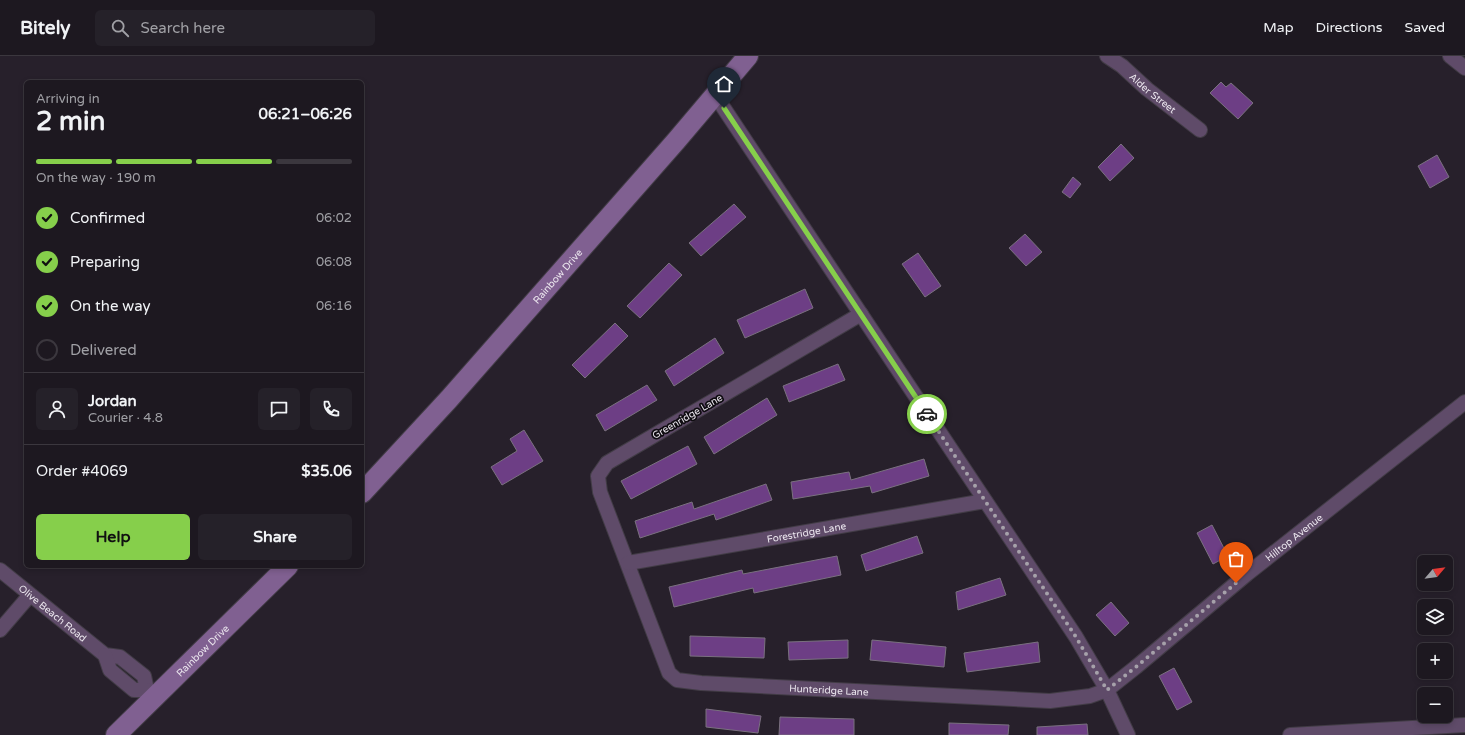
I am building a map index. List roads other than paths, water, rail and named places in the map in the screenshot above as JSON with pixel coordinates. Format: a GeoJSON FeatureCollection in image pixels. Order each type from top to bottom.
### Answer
{"type":"FeatureCollection","features":[{"type":"Feature","properties":{"kind":"street","name":"Rainbow Drive"},"geometry":{"type":"LineString","coordinates":[[364,491],[454,394],[748,56]]}},
{"type":"Feature","properties":{"kind":"street","name":"Alder Street"},"geometry":{"type":"LineString","coordinates":[[1107,56],[1122,66],[1147,89],[1200,130]]}},
{"type":"Feature","properties":{"kind":"street"},"geometry":{"type":"LineString","coordinates":[[1450,56],[1465,68]]}},
{"type":"Feature","properties":{"kind":"street"},"geometry":{"type":"LineString","coordinates":[[715,95],[1076,637],[1107,690],[1128,735]]}},
{"type":"Feature","properties":{"kind":"street","name":"Greenridge Lane"},"geometry":{"type":"LineString","coordinates":[[628,563],[600,492],[598,476],[607,463],[860,314]]}},
{"type":"Feature","properties":{"kind":"street","name":"Hilltop Avenue"},"geometry":{"type":"LineString","coordinates":[[1107,690],[1246,574],[1465,402]]}},
{"type":"Feature","properties":{"kind":"street","name":"Forestridge Lane"},"geometry":{"type":"LineString","coordinates":[[628,563],[985,501]]}},
{"type":"Feature","properties":{"kind":"street","name":"Hunteridge Lane"},"geometry":{"type":"LineString","coordinates":[[628,563],[669,673],[676,680],[701,683],[1050,701],[1090,696],[1107,690]]}},
{"type":"Feature","properties":{"kind":"street","name":"Rainbow Drive"},"geometry":{"type":"LineString","coordinates":[[116,735],[151,694],[286,568]]}},
{"type":"Feature","properties":{"kind":"street","name":"Olive Beach Road"},"geometry":{"type":"LineString","coordinates":[[0,570],[105,655],[110,670],[134,690],[151,694]]}},
{"type":"Feature","properties":{"kind":"street"},"geometry":{"type":"LineString","coordinates":[[0,630],[30,595]]}},
{"type":"Feature","properties":{"kind":"street"},"geometry":{"type":"LineString","coordinates":[[1290,735],[1465,725]]}}]}
